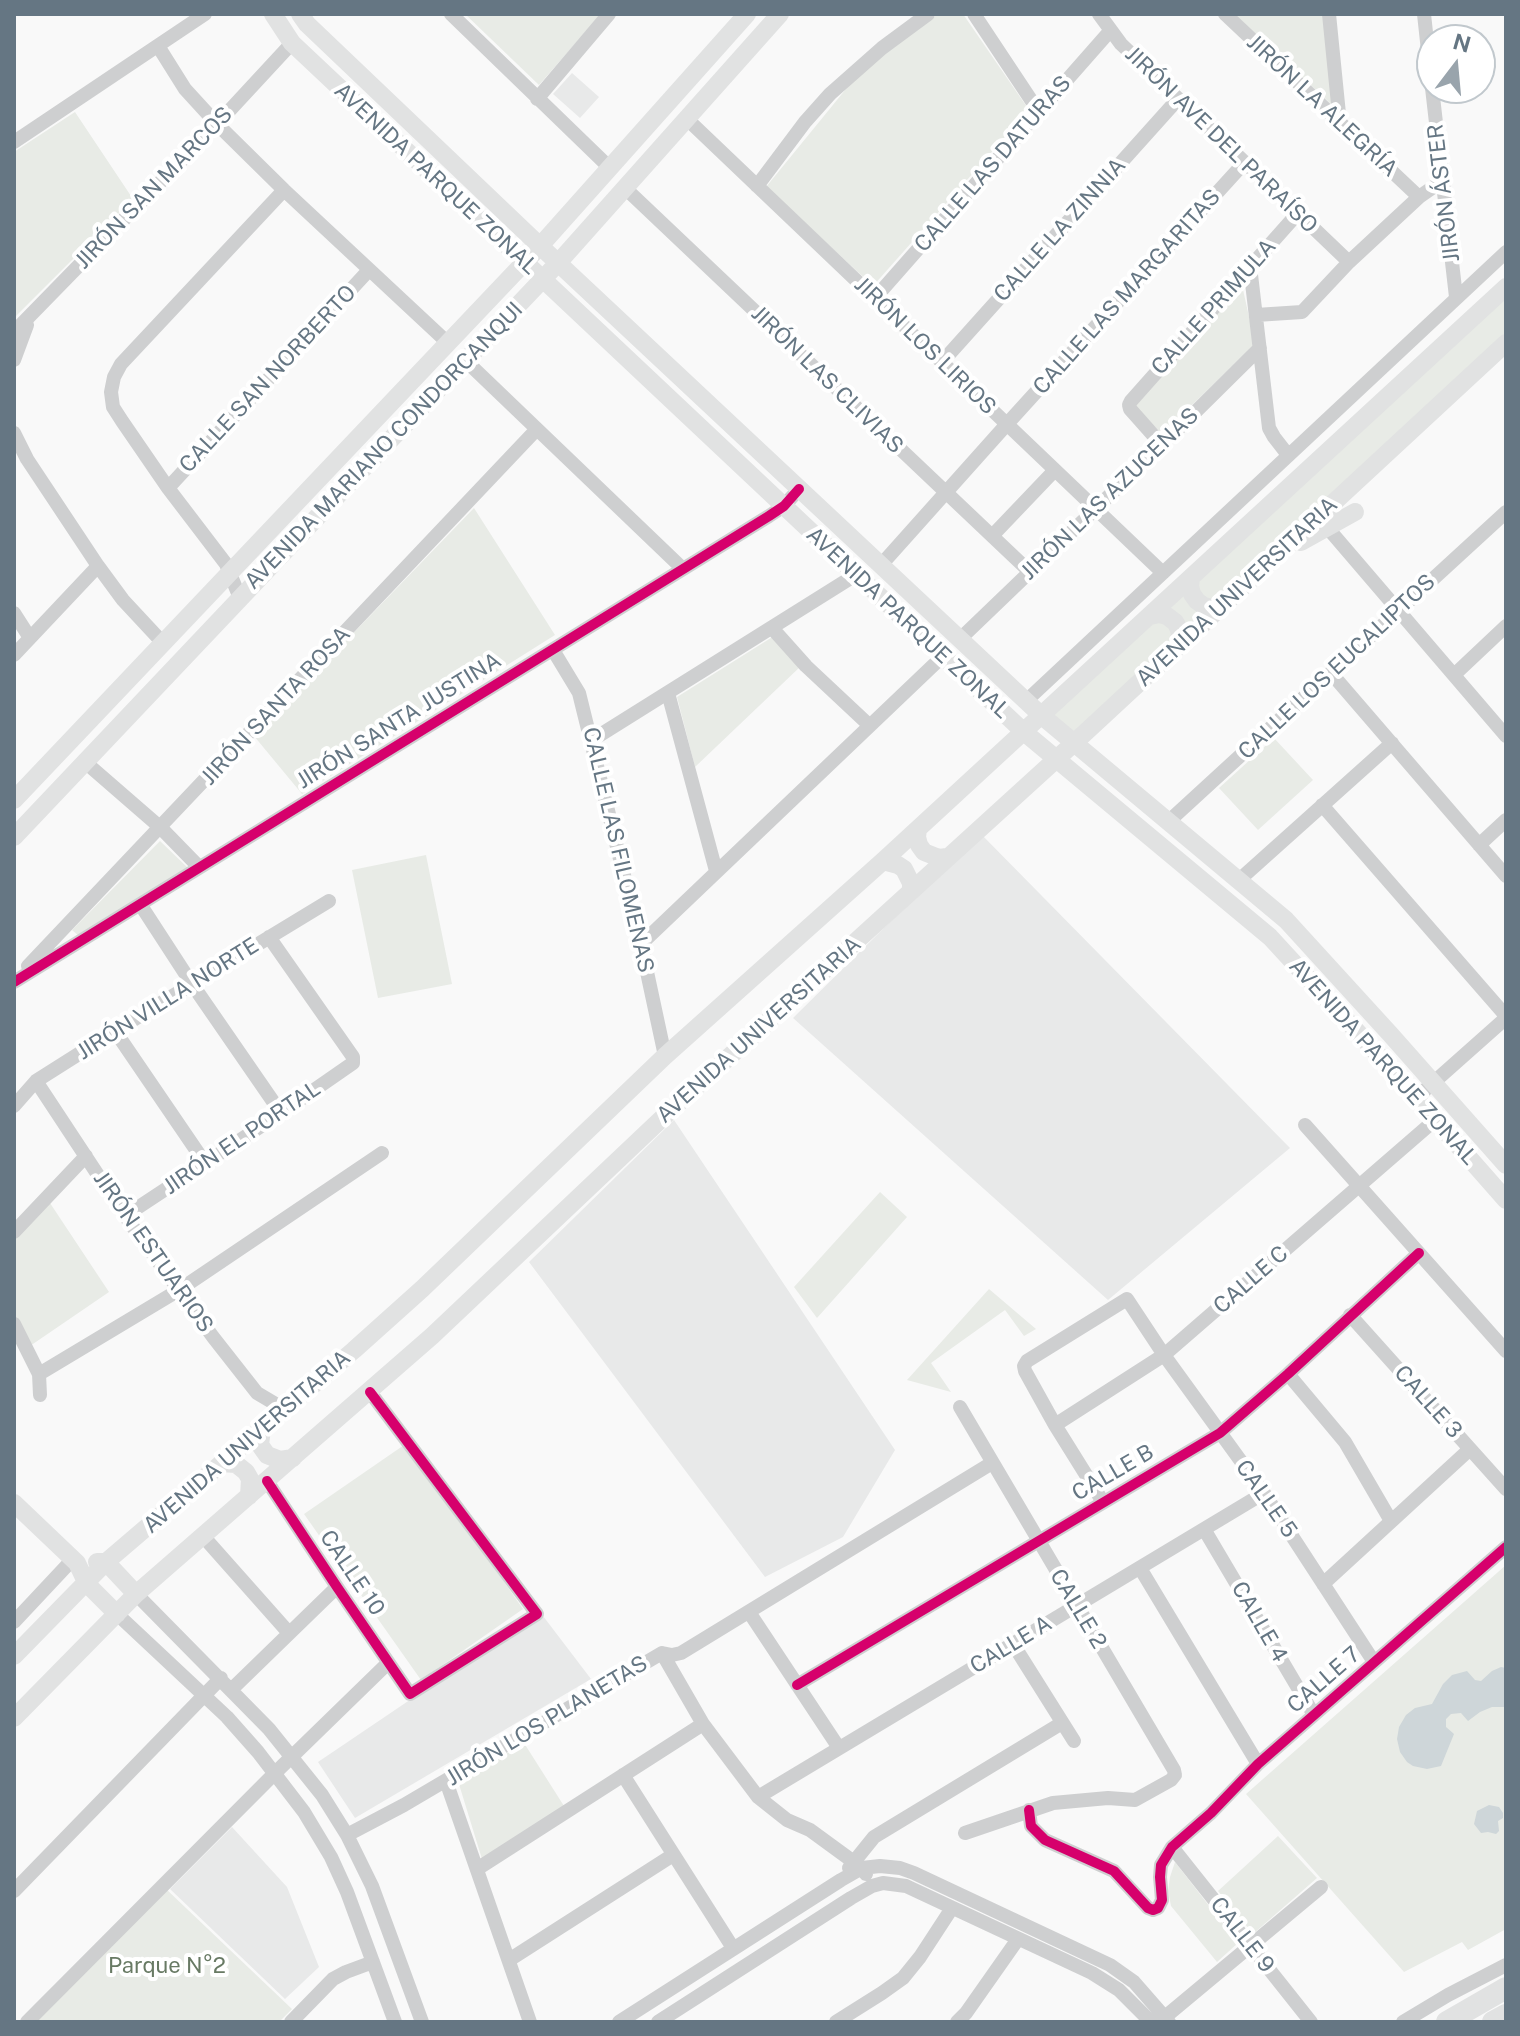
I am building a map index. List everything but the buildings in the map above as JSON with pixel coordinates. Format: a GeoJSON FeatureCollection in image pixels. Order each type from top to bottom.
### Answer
{"type":"FeatureCollection","features":[{"type":"Feature","properties":{"kind":"highway"},"geometry":{"type":"LineString","coordinates":[[1447,2022],[1506,1988]]}},
{"type":"Feature","properties":{"kind":"highway"},"geometry":{"type":"LineString","coordinates":[[1493,2022],[1506,2015]]}},
{"type":"Feature","properties":{"kind":"main road","name":"AVENIDA PARQUE ZONAL"},"geometry":{"type":"LineString","coordinates":[[273,14],[292,43],[1024,732],[1270,937],[1506,1200]]}},
{"type":"Feature","properties":{"kind":"main road","name":"AVENIDA PARQUE ZONAL"},"geometry":{"type":"LineString","coordinates":[[300,14],[540,246],[1042,716],[1286,920],[1506,1165]]}},
{"type":"Feature","properties":{"kind":"main road","name":"AVENIDA MARIANO CONDORCANQUI"},"geometry":{"type":"LineString","coordinates":[[14,800],[525,263],[747,14]]}},
{"type":"Feature","properties":{"kind":"main road","name":"AVENIDA MARIANO CONDORCANQUI"},"geometry":{"type":"LineString","coordinates":[[14,837],[543,280],[780,14]]}},
{"type":"Feature","properties":{"kind":"main road"},"geometry":{"type":"LineString","coordinates":[[502,241],[517,224]]}},
{"type":"Feature","properties":{"kind":"main road","name":"AVENIDA UNIVERSITARIA"},"geometry":{"type":"LineString","coordinates":[[14,1656],[106,1562],[422,1289],[665,1056],[1042,716],[1506,287]]}},
{"type":"Feature","properties":{"kind":"main road"},"geometry":{"type":"LineString","coordinates":[[462,329],[480,346]]}},
{"type":"Feature","properties":{"kind":"main road","name":"AVENIDA UNIVERSITARIA"},"geometry":{"type":"LineString","coordinates":[[17,1713],[136,1594],[432,1336],[674,1107],[1074,743],[1506,343]]}},
{"type":"Feature","properties":{"kind":"main road"},"geometry":{"type":"LineString","coordinates":[[1274,557],[1355,512]]}},
{"type":"Feature","properties":{"kind":"main road"},"geometry":{"type":"LineString","coordinates":[[1191,578],[1192,594],[1197,601],[1204,606],[1220,607]]}},
{"type":"Feature","properties":{"kind":"main road"},"geometry":{"type":"LineString","coordinates":[[1150,616],[1159,614],[1175,622],[1180,638],[1177,647]]}},
{"type":"Feature","properties":{"kind":"main road"},"geometry":{"type":"LineString","coordinates":[[918,829],[919,845],[924,852],[931,856],[947,857]]}},
{"type":"Feature","properties":{"kind":"main road"},"geometry":{"type":"LineString","coordinates":[[883,861],[904,869],[911,890]]}},
{"type":"Feature","properties":{"kind":"main road"},"geometry":{"type":"LineString","coordinates":[[262,1429],[260,1445],[267,1455],[280,1460],[293,1458]]}},
{"type":"Feature","properties":{"kind":"main road"},"geometry":{"type":"LineString","coordinates":[[221,1463],[236,1464],[246,1472],[250,1479],[249,1496]]}},
{"type":"Feature","properties":{"kind":"main road"},"geometry":{"type":"LineString","coordinates":[[14,1503],[75,1561],[87,1584],[117,1614]]}},
{"type":"Feature","properties":{"kind":"main road"},"geometry":{"type":"LineString","coordinates":[[75,1561],[106,1562],[136,1594]]}},
{"type":"Feature","properties":{"kind":"street"},"geometry":{"type":"LineString","coordinates":[[14,142],[205,14]]}},
{"type":"Feature","properties":{"kind":"street"},"geometry":{"type":"LineString","coordinates":[[451,14],[610,168]]}},
{"type":"Feature","properties":{"kind":"street"},"geometry":{"type":"LineString","coordinates":[[537,99],[609,14]]}},
{"type":"Feature","properties":{"kind":"street"},"geometry":{"type":"LineString","coordinates":[[757,186],[830,94],[882,48],[928,14]]}},
{"type":"Feature","properties":{"kind":"street"},"geometry":{"type":"LineString","coordinates":[[974,14],[1039,112]]}},
{"type":"Feature","properties":{"kind":"street","name":"JIRÓN AVE DEL PARAÍSO"},"geometry":{"type":"LineString","coordinates":[[1099,14],[1121,44],[1349,262]]}},
{"type":"Feature","properties":{"kind":"street","name":"JIRÓN LA ALEGRÍA"},"geometry":{"type":"LineString","coordinates":[[1225,14],[1419,197]]}},
{"type":"Feature","properties":{"kind":"street"},"geometry":{"type":"LineString","coordinates":[[1329,14],[1340,124]]}},
{"type":"Feature","properties":{"kind":"street","name":"CALLE LAS DATURAS"},"geometry":{"type":"LineString","coordinates":[[875,298],[1110,31]]}},
{"type":"Feature","properties":{"kind":"street","name":"JIRÓN SAN MARCOS"},"geometry":{"type":"LineString","coordinates":[[14,332],[292,43]]}},
{"type":"Feature","properties":{"kind":"street"},"geometry":{"type":"LineString","coordinates":[[158,46],[185,89],[217,124],[448,343]]}},
{"type":"Feature","properties":{"kind":"street","name":"CALLE LA ZINNIA"},"geometry":{"type":"LineString","coordinates":[[942,362],[1178,99]]}},
{"type":"Feature","properties":{"kind":"street","name":"JIRÓN ÁSTER"},"geometry":{"type":"LineString","coordinates":[[1434,104],[1456,297]]}},
{"type":"Feature","properties":{"kind":"street","name":"JIRÓN LOS LIRIOS"},"geometry":{"type":"LineString","coordinates":[[687,119],[1163,573]]}},
{"type":"Feature","properties":{"kind":"street","name":"CALLE LAS MARGARITAS"},"geometry":{"type":"LineString","coordinates":[[881,565],[1245,162]]}},
{"type":"Feature","properties":{"kind":"street"},"geometry":{"type":"LineString","coordinates":[[1256,315],[1302,312],[1349,262],[1419,197],[1442,181]]}},
{"type":"Feature","properties":{"kind":"street","name":"JIRÓN LAS CLIVIAS"},"geometry":{"type":"LineString","coordinates":[[625,188],[1030,572]]}},
{"type":"Feature","properties":{"kind":"street"},"geometry":{"type":"LineString","coordinates":[[240,598],[226,564],[168,488],[113,407],[111,392],[121,364],[284,190]]}},
{"type":"Feature","properties":{"kind":"street","name":"CALLE PRIMULA"},"geometry":{"type":"LineString","coordinates":[[1162,445],[1130,409],[1131,401],[1298,213]]}},
{"type":"Feature","properties":{"kind":"street"},"geometry":{"type":"LineString","coordinates":[[1026,701],[1506,252]]}},
{"type":"Feature","properties":{"kind":"street"},"geometry":{"type":"LineString","coordinates":[[1250,266],[1269,428],[1288,455]]}},
{"type":"Feature","properties":{"kind":"street","name":"CALLE SAN NORBERTO"},"geometry":{"type":"LineString","coordinates":[[168,488],[369,270]]}},
{"type":"Feature","properties":{"kind":"street"},"geometry":{"type":"LineString","coordinates":[[14,360],[32,314]]}},
{"type":"Feature","properties":{"kind":"street","name":"JIRÓN LAS AZUCENAS"},"geometry":{"type":"LineString","coordinates":[[960,639],[1260,348]]}},
{"type":"Feature","properties":{"kind":"street"},"geometry":{"type":"LineString","coordinates":[[466,361],[683,569]]}},
{"type":"Feature","properties":{"kind":"street","name":"JIRÓN SANTA ROSA"},"geometry":{"type":"LineString","coordinates":[[14,981],[537,429]]}},
{"type":"Feature","properties":{"kind":"street"},"geometry":{"type":"LineString","coordinates":[[14,433],[27,459],[98,566],[123,600],[163,643]]}},
{"type":"Feature","properties":{"kind":"street"},"geometry":{"type":"LineString","coordinates":[[992,536],[1055,470]]}},
{"type":"Feature","properties":{"kind":"street","name":"JIRÓN SANTA JUSTINA"},"geometry":{"type":"LineString","coordinates":[[14,981],[784,506],[799,489]]}},
{"type":"Feature","properties":{"kind":"street","name":"CALLE LOS EUCALIPTOS"},"geometry":{"type":"LineString","coordinates":[[1168,822],[1506,512]]}},
{"type":"Feature","properties":{"kind":"street"},"geometry":{"type":"LineString","coordinates":[[1332,533],[1506,736]]}},
{"type":"Feature","properties":{"kind":"street"},"geometry":{"type":"LineString","coordinates":[[14,655],[98,566]]}},
{"type":"Feature","properties":{"kind":"street"},"geometry":{"type":"LineString","coordinates":[[592,740],[857,574]]}},
{"type":"Feature","properties":{"kind":"street"},"geometry":{"type":"LineString","coordinates":[[14,613],[30,638]]}},
{"type":"Feature","properties":{"kind":"street"},"geometry":{"type":"LineString","coordinates":[[1454,675],[1506,626]]}},
{"type":"Feature","properties":{"kind":"street"},"geometry":{"type":"LineString","coordinates":[[772,628],[806,666],[869,725]]}},
{"type":"Feature","properties":{"kind":"street","name":"CALLE LAS FILOMENAS"},"geometry":{"type":"LineString","coordinates":[[553,650],[579,693],[592,740],[665,1056]]}},
{"type":"Feature","properties":{"kind":"street"},"geometry":{"type":"LineString","coordinates":[[641,944],[943,656]]}},
{"type":"Feature","properties":{"kind":"street"},"geometry":{"type":"LineString","coordinates":[[1331,673],[1506,876]]}},
{"type":"Feature","properties":{"kind":"street"},"geometry":{"type":"LineString","coordinates":[[668,693],[716,871]]}},
{"type":"Feature","properties":{"kind":"street"},"geometry":{"type":"LineString","coordinates":[[1238,881],[1392,743]]}},
{"type":"Feature","properties":{"kind":"street"},"geometry":{"type":"LineString","coordinates":[[85,762],[161,828],[199,867]]}},
{"type":"Feature","properties":{"kind":"street"},"geometry":{"type":"LineString","coordinates":[[1322,805],[1506,1017],[1416,1098]]}},
{"type":"Feature","properties":{"kind":"street"},"geometry":{"type":"LineString","coordinates":[[1479,845],[1506,820]]}},
{"type":"Feature","properties":{"kind":"street","name":"JIRÓN VILLA NORTE"},"geometry":{"type":"LineString","coordinates":[[14,1106],[36,1081],[329,901]]}},
{"type":"Feature","properties":{"kind":"street"},"geometry":{"type":"LineString","coordinates":[[140,904],[281,1113]]}},
{"type":"Feature","properties":{"kind":"street","name":"JIRÓN EL PORTAL"},"geometry":{"type":"LineString","coordinates":[[125,1216],[353,1063],[353,1057],[269,937]]}},
{"type":"Feature","properties":{"kind":"street"},"geometry":{"type":"LineString","coordinates":[[115,1031],[205,1163]]}},
{"type":"Feature","properties":{"kind":"street","name":"JIRÓN ESTUARIOS"},"geometry":{"type":"LineString","coordinates":[[36,1081],[125,1216],[179,1290],[257,1393],[284,1409]]}},
{"type":"Feature","properties":{"kind":"street","name":"CALLE C"},"geometry":{"type":"LineString","coordinates":[[1055,1425],[1164,1355],[1435,1120]]}},
{"type":"Feature","properties":{"kind":"street"},"geometry":{"type":"LineString","coordinates":[[1305,1125],[1506,1351]]}},
{"type":"Feature","properties":{"kind":"street"},"geometry":{"type":"LineString","coordinates":[[39,1374],[179,1290],[382,1153]]}},
{"type":"Feature","properties":{"kind":"street"},"geometry":{"type":"LineString","coordinates":[[14,1232],[86,1156]]}},
{"type":"Feature","properties":{"kind":"street","name":"CALLE B"},"geometry":{"type":"LineString","coordinates":[[797,1685],[1220,1433],[1419,1253]]}},
{"type":"Feature","properties":{"kind":"street","name":"CALLE 5"},"geometry":{"type":"LineString","coordinates":[[1055,1425],[1024,1366],[1027,1361],[1127,1299],[1264,1493],[1374,1662]]}},
{"type":"Feature","properties":{"kind":"street","name":"CALLE 3"},"geometry":{"type":"LineString","coordinates":[[1350,1315],[1506,1489]]}},
{"type":"Feature","properties":{"kind":"street"},"geometry":{"type":"LineString","coordinates":[[14,1324],[39,1374],[40,1395]]}},
{"type":"Feature","properties":{"kind":"street"},"geometry":{"type":"LineString","coordinates":[[1288,1374],[1345,1442],[1391,1521]]}},
{"type":"Feature","properties":{"kind":"street","name":"CALLE 10"},"geometry":{"type":"LineString","coordinates":[[267,1481],[410,1694],[537,1614],[370,1392]]}},
{"type":"Feature","properties":{"kind":"street","name":"CALLE 2"},"geometry":{"type":"LineString","coordinates":[[960,1407],[1175,1775],[1135,1800],[1108,1798],[1053,1803],[1029,1810]]}},
{"type":"Feature","properties":{"kind":"street"},"geometry":{"type":"LineString","coordinates":[[1055,1425],[1103,1502]]}},
{"type":"Feature","properties":{"kind":"street"},"geometry":{"type":"LineString","coordinates":[[1323,1584],[1470,1449]]}},
{"type":"Feature","properties":{"kind":"street","name":"JIRÓN LOS PLANETAS"},"geometry":{"type":"LineString","coordinates":[[347,1835],[446,1781],[662,1653],[681,1653],[992,1463]]}},
{"type":"Feature","properties":{"kind":"street","name":"CALLE A"},"geometry":{"type":"LineString","coordinates":[[758,1797],[1264,1493]]}},
{"type":"Feature","properties":{"kind":"street","name":"CALLE 4"},"geometry":{"type":"LineString","coordinates":[[1204,1529],[1314,1715]]}},
{"type":"Feature","properties":{"kind":"street"},"geometry":{"type":"LineString","coordinates":[[202,1535],[289,1633]]}},
{"type":"Feature","properties":{"kind":"street","name":"CALLE 7"},"geometry":{"type":"LineString","coordinates":[[1172,1847],[1211,1813],[1258,1764],[1506,1547]]}},
{"type":"Feature","properties":{"kind":"street"},"geometry":{"type":"LineString","coordinates":[[14,1622],[75,1561]]}},
{"type":"Feature","properties":{"kind":"street"},"geometry":{"type":"LineString","coordinates":[[1140,1568],[1258,1764]]}},
{"type":"Feature","properties":{"kind":"street"},"geometry":{"type":"LineString","coordinates":[[14,1891],[204,1695],[226,1684],[289,1633],[337,1587]]}},
{"type":"Feature","properties":{"kind":"street"},"geometry":{"type":"LineString","coordinates":[[136,1594],[243,1701],[322,1795],[347,1835],[372,1886],[422,2022]]}},
{"type":"Feature","properties":{"kind":"street"},"geometry":{"type":"LineString","coordinates":[[749,1612],[839,1748]]}},
{"type":"Feature","properties":{"kind":"street"},"geometry":{"type":"LineString","coordinates":[[117,1614],[227,1717],[304,1812],[331,1857],[347,1892],[395,2022]]}},
{"type":"Feature","properties":{"kind":"street"},"geometry":{"type":"LineString","coordinates":[[1013,1644],[1074,1741]]}},
{"type":"Feature","properties":{"kind":"street"},"geometry":{"type":"LineString","coordinates":[[662,1653],[703,1724],[758,1797],[775,1812],[810,1830],[858,1865],[872,1886]]}},
{"type":"Feature","properties":{"kind":"street"},"geometry":{"type":"LineString","coordinates":[[27,2022],[388,1663]]}},
{"type":"Feature","properties":{"kind":"street"},"geometry":{"type":"LineString","coordinates":[[227,1717],[243,1701]]}},
{"type":"Feature","properties":{"kind":"street"},"geometry":{"type":"LineString","coordinates":[[619,2022],[841,1880],[858,1865],[874,1837],[1062,1723]]}},
{"type":"Feature","properties":{"kind":"street"},"geometry":{"type":"LineString","coordinates":[[477,1869],[703,1724]]}},
{"type":"Feature","properties":{"kind":"street"},"geometry":{"type":"LineString","coordinates":[[623,1775],[733,1948]]}},
{"type":"Feature","properties":{"kind":"street"},"geometry":{"type":"LineString","coordinates":[[446,1781],[530,2022]]}},
{"type":"Feature","properties":{"kind":"street"},"geometry":{"type":"LineString","coordinates":[[965,1833],[1029,1810],[1031,1826],[1045,1840],[1114,1871],[1153,1910],[1162,1900],[1161,1865],[1172,1847]]}},
{"type":"Feature","properties":{"kind":"street","name":"CALLE 9"},"geometry":{"type":"LineString","coordinates":[[1172,1847],[1311,2022]]}},
{"type":"Feature","properties":{"kind":"street"},"geometry":{"type":"LineString","coordinates":[[509,1960],[673,1855]]}},
{"type":"Feature","properties":{"kind":"street"},"geometry":{"type":"LineString","coordinates":[[858,1865],[900,1868],[914,1873],[1103,1961],[1134,1982],[1161,2021]]}},
{"type":"Feature","properties":{"kind":"street"},"geometry":{"type":"LineString","coordinates":[[841,1880],[851,1898]]}},
{"type":"Feature","properties":{"kind":"street"},"geometry":{"type":"LineString","coordinates":[[658,2022],[851,1898],[883,1883],[906,1886],[1110,1983],[1161,2021]]}},
{"type":"Feature","properties":{"kind":"street"},"geometry":{"type":"LineString","coordinates":[[1161,2021],[1321,1887]]}},
{"type":"Feature","properties":{"kind":"street"},"geometry":{"type":"LineString","coordinates":[[836,2022],[903,1978],[952,1908]]}},
{"type":"Feature","properties":{"kind":"street"},"geometry":{"type":"LineString","coordinates":[[966,2019],[1018,1939]]}},
{"type":"Feature","properties":{"kind":"street"},"geometry":{"type":"LineString","coordinates":[[291,2022],[333,1979],[373,1962]]}},
{"type":"Feature","properties":{"kind":"street"},"geometry":{"type":"LineString","coordinates":[[1403,2022],[1506,1965]]}},
{"type":"Feature","properties":{"kind":"shaded area"},"geometry":{"type":"Polygon","coordinates":[[[572,73],[599,97],[580,118],[553,94],[572,73]]]}},
{"type":"Feature","properties":{"kind":"shaded area"},"geometry":{"type":"Polygon","coordinates":[[[980,833],[1290,1148],[1108,1300],[793,1018],[980,833]]]}},
{"type":"Feature","properties":{"kind":"shaded area"},"geometry":{"type":"Polygon","coordinates":[[[674,1120],[895,1450],[843,1537],[765,1577],[529,1262],[674,1120]]]}},
{"type":"Feature","properties":{"kind":"shaded area"},"geometry":{"type":"Polygon","coordinates":[[[540,1612],[591,1679],[355,1818],[318,1762],[540,1612]]]}},
{"type":"Feature","properties":{"kind":"shaded area"},"geometry":{"type":"Polygon","coordinates":[[[1501,1667],[1506,1668],[1506,1707],[1492,1707],[1468,1721],[1461,1713],[1451,1714],[1446,1719],[1446,1727],[1454,1734],[1441,1766],[1427,1769],[1407,1762],[1400,1752],[1397,1739],[1406,1715],[1415,1708],[1432,1704],[1452,1675],[1467,1671],[1475,1680],[1481,1681],[1501,1667]]]}},
{"type":"Feature","properties":{"kind":"shaded area"},"geometry":{"type":"Polygon","coordinates":[[[1489,1805],[1499,1807],[1503,1813],[1496,1834],[1481,1833],[1474,1824],[1477,1811],[1489,1805]]]}},
{"type":"Feature","properties":{"kind":"shaded area"},"geometry":{"type":"Polygon","coordinates":[[[232,1827],[287,1887],[319,1967],[285,1999],[170,1889],[232,1827]]]}},
{"type":"Feature","properties":{"kind":"green space"},"geometry":{"type":"Polygon","coordinates":[[[465,14],[601,14],[539,85],[465,14]]]}},
{"type":"Feature","properties":{"kind":"green space"},"geometry":{"type":"Polygon","coordinates":[[[938,14],[963,14],[1029,110],[873,286],[766,187],[859,73],[938,14]]]}},
{"type":"Feature","properties":{"kind":"green space"},"geometry":{"type":"Polygon","coordinates":[[[1234,14],[1323,14],[1332,105],[1234,14]]]}},
{"type":"Feature","properties":{"kind":"green space"},"geometry":{"type":"Polygon","coordinates":[[[75,112],[133,199],[14,318],[14,152],[75,112]]]}},
{"type":"Feature","properties":{"kind":"green space"},"geometry":{"type":"Polygon","coordinates":[[[1242,285],[1255,344],[1162,434],[1135,406],[1242,285]]]}},
{"type":"Feature","properties":{"kind":"green space"},"geometry":{"type":"Polygon","coordinates":[[[1506,295],[1506,336],[1074,735],[1052,715],[1506,295]]]}},
{"type":"Feature","properties":{"kind":"green space"},"geometry":{"type":"Polygon","coordinates":[[[474,508],[555,635],[302,794],[254,736],[474,508]]]}},
{"type":"Feature","properties":{"kind":"green space"},"geometry":{"type":"Polygon","coordinates":[[[774,636],[801,666],[695,767],[677,697],[774,636]]]}},
{"type":"Feature","properties":{"kind":"green space"},"geometry":{"type":"Polygon","coordinates":[[[1274,738],[1313,780],[1258,830],[1219,788],[1274,738]]]}},
{"type":"Feature","properties":{"kind":"green space"},"geometry":{"type":"Polygon","coordinates":[[[160,841],[188,868],[79,936],[72,930],[160,841]]]}},
{"type":"Feature","properties":{"kind":"green space"},"geometry":{"type":"Polygon","coordinates":[[[426,855],[452,984],[378,998],[352,870],[426,855]]]}},
{"type":"Feature","properties":{"kind":"green space"},"geometry":{"type":"Polygon","coordinates":[[[880,1192],[907,1217],[817,1318],[794,1287],[880,1192]]]}},
{"type":"Feature","properties":{"kind":"green space"},"geometry":{"type":"Polygon","coordinates":[[[50,1203],[109,1292],[30,1346],[14,1313],[14,1240],[50,1203]]]}},
{"type":"Feature","properties":{"kind":"green space"},"geometry":{"type":"Polygon","coordinates":[[[989,1289],[1036,1329],[1024,1336],[1005,1310],[931,1363],[951,1392],[907,1380],[989,1289]]]}},
{"type":"Feature","properties":{"kind":"green space"},"geometry":{"type":"Polygon","coordinates":[[[407,1443],[523,1609],[421,1680],[304,1514],[407,1443]]]}},
{"type":"Feature","properties":{"kind":"green space"},"geometry":{"type":"Polygon","coordinates":[[[1506,1565],[1506,1929],[1468,1950],[1462,1942],[1404,1972],[1246,1794],[1506,1565]]]}},
{"type":"Feature","properties":{"kind":"green space"},"geometry":{"type":"Polygon","coordinates":[[[524,1743],[564,1806],[482,1859],[458,1781],[524,1743]]]}},
{"type":"Feature","properties":{"kind":"green space"},"geometry":{"type":"Polygon","coordinates":[[[1278,1836],[1317,1878],[1253,1934],[1218,1891],[1278,1836]]]}},
{"type":"Feature","properties":{"kind":"green space"},"geometry":{"type":"Polygon","coordinates":[[[1175,1862],[1238,1943],[1217,1962],[1171,1906],[1168,1891],[1175,1862]]]}},
{"type":"Feature","properties":{"kind":"green space","name":"Parque N°2"},"geometry":{"type":"Polygon","coordinates":[[[165,1888],[292,2009],[279,2022],[32,2022],[165,1888]]]}},
{"type":"Feature","properties":{"kind":"cycle path"},"geometry":{"type":"LineString","coordinates":[[14,982],[769,516],[784,506],[799,489]]}},
{"type":"Feature","properties":{"kind":"cycle path"},"geometry":{"type":"LineString","coordinates":[[797,1685],[1220,1433],[1419,1253]]}},
{"type":"Feature","properties":{"kind":"cycle path"},"geometry":{"type":"LineString","coordinates":[[267,1481],[410,1694],[537,1614],[370,1392]]}},
{"type":"Feature","properties":{"kind":"cycle path"},"geometry":{"type":"LineString","coordinates":[[1029,1810],[1031,1826],[1045,1840],[1114,1871],[1148,1908],[1158,1908],[1162,1900],[1161,1865],[1172,1847],[1211,1813],[1258,1764],[1506,1547]]}}]}
